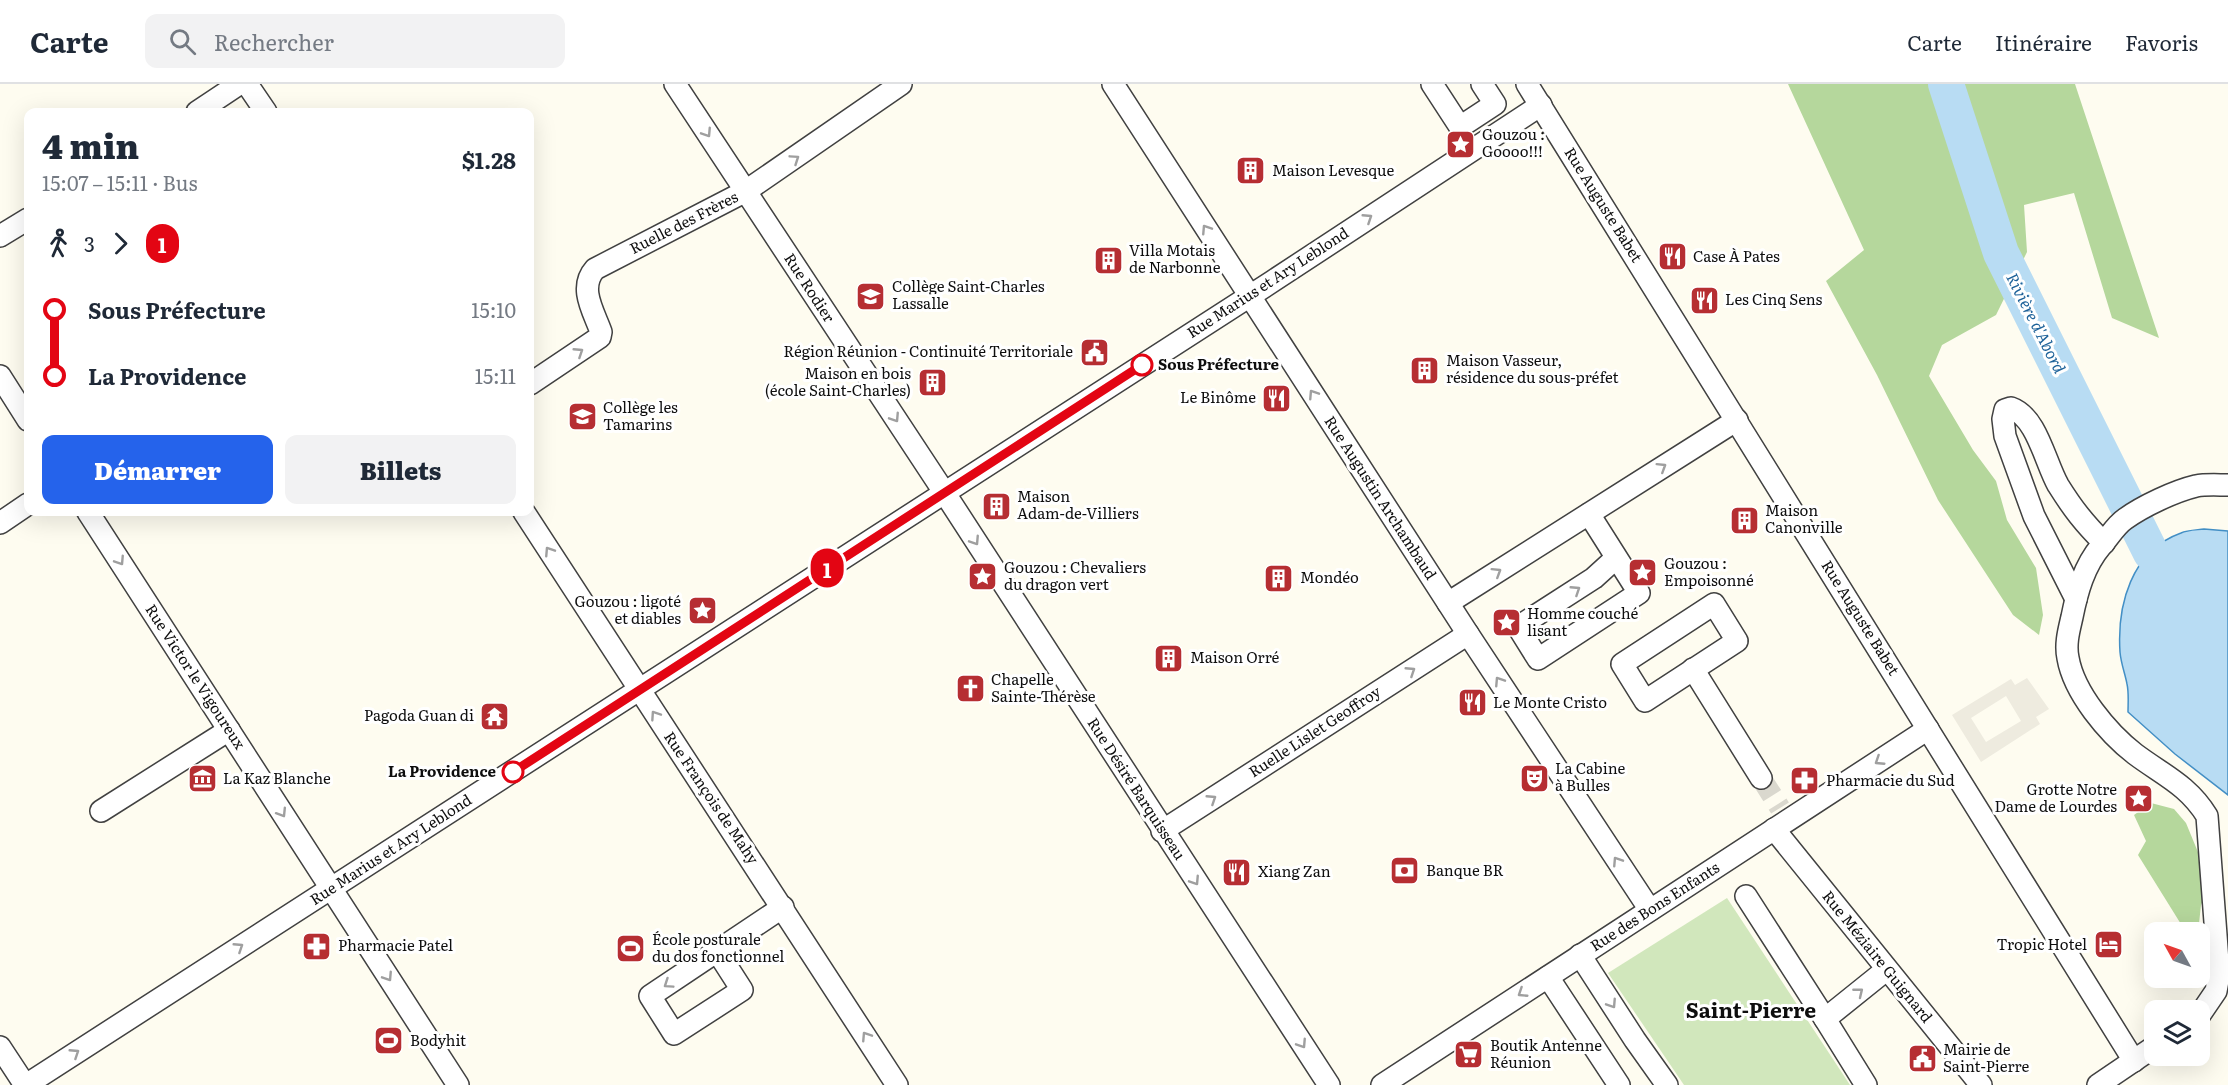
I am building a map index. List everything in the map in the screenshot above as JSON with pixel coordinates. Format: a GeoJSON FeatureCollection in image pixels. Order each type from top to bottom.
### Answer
{"type":"FeatureCollection","features":[{"type":"Feature","properties":{"kind":"street"},"geometry":{"type":"LineString","coordinates":[[203,108],[239,84]]}},
{"type":"Feature","properties":{"kind":"street"},"geometry":{"type":"LineString","coordinates":[[248,84],[263,108]]}},
{"type":"Feature","properties":{"kind":"street","name":"Rue Rodier"},"geometry":{"type":"LineString","coordinates":[[675,84],[944,492]]}},
{"type":"Feature","properties":{"kind":"street","name":"Ruelle des Frères"},"geometry":{"type":"LineString","coordinates":[[534,381],[600,337],[601,332],[586,290],[587,280],[594,268],[746,191],[901,84]]}},
{"type":"Feature","properties":{"kind":"street","name":"Rue Augustin Archambaud"},"geometry":{"type":"LineString","coordinates":[[1113,84],[1468,634],[1650,910]]}},
{"type":"Feature","properties":{"kind":"street"},"geometry":{"type":"LineString","coordinates":[[1432,84],[1474,149]]}},
{"type":"Feature","properties":{"kind":"street"},"geometry":{"type":"LineString","coordinates":[[1460,127],[1495,104],[1482,84]]}},
{"type":"Feature","properties":{"kind":"street","name":"Rue Auguste Babet"},"geometry":{"type":"LineString","coordinates":[[1527,84],[2134,1061]]}},
{"type":"Feature","properties":{"kind":"street","name":"Rue Marius et Ary Leblond"},"geometry":{"type":"LineString","coordinates":[[25,1085],[1249,296],[1541,105]]}},
{"type":"Feature","properties":{"kind":"street"},"geometry":{"type":"LineString","coordinates":[[0,236],[24,221]]}},
{"type":"Feature","properties":{"kind":"street"},"geometry":{"type":"LineString","coordinates":[[0,376],[24,414]]}},
{"type":"Feature","properties":{"kind":"street"},"geometry":{"type":"LineString","coordinates":[[2076,599],[2034,516],[2005,436],[2003,419],[2005,410],[2011,408],[2021,411],[2029,421],[2057,483],[2080,520],[2104,543]]}},
{"type":"Feature","properties":{"kind":"street"},"geometry":{"type":"LineString","coordinates":[[1448,603],[1737,420]]}},
{"type":"Feature","properties":{"kind":"street"},"geometry":{"type":"LineString","coordinates":[[2210,1005],[2222,993],[2207,816],[2196,799],[2185,788],[2136,755],[2112,735],[2094,711],[2074,675],[2068,658],[2067,642],[2078,588],[2095,554],[2124,519],[2156,502],[2196,486],[2228,485]]}},
{"type":"Feature","properties":{"kind":"street","name":"Rue Désiré Barquisseau"},"geometry":{"type":"LineString","coordinates":[[944,492],[1329,1085]]}},
{"type":"Feature","properties":{"kind":"street"},"geometry":{"type":"LineString","coordinates":[[0,523],[24,507]]}},
{"type":"Feature","properties":{"kind":"street"},"geometry":{"type":"LineString","coordinates":[[1589,514],[1639,593],[1538,659],[1518,627],[1594,578],[1616,558]]}},
{"type":"Feature","properties":{"kind":"street","name":"Rue Victor le Vigoureux"},"geometry":{"type":"LineString","coordinates":[[91,516],[458,1085]]}},
{"type":"Feature","properties":{"kind":"street","name":"Rue François de Mahy"},"geometry":{"type":"LineString","coordinates":[[527,516],[897,1085]]}},
{"type":"Feature","properties":{"kind":"street"},"geometry":{"type":"LineString","coordinates":[[1714,604],[1737,641],[1693,669],[1645,701],[1622,664],[1714,604]]}},
{"type":"Feature","properties":{"kind":"street","name":"Ruelle Lislet Geoffroy"},"geometry":{"type":"LineString","coordinates":[[1162,831],[1468,634]]}},
{"type":"Feature","properties":{"kind":"street"},"geometry":{"type":"LineString","coordinates":[[1693,669],[1761,777]]}},
{"type":"Feature","properties":{"kind":"street"},"geometry":{"type":"LineString","coordinates":[[98,807],[226,726]]}},
{"type":"Feature","properties":{"kind":"street","name":"Rue des Bons Enfants"},"geometry":{"type":"LineString","coordinates":[[1382,1085],[1650,910],[1780,819],[1928,729]]}},
{"type":"Feature","properties":{"kind":"street","name":"Rue Méziaire Guignard"},"geometry":{"type":"LineString","coordinates":[[1780,819],[1886,970],[1981,1085]]}},
{"type":"Feature","properties":{"kind":"street"},"geometry":{"type":"LineString","coordinates":[[1746,896],[1866,1085]]}},
{"type":"Feature","properties":{"kind":"street"},"geometry":{"type":"LineString","coordinates":[[717,951],[783,907]]}},
{"type":"Feature","properties":{"kind":"street"},"geometry":{"type":"LineString","coordinates":[[1580,955],[1667,1085]]}},
{"type":"Feature","properties":{"kind":"street"},"geometry":{"type":"LineString","coordinates":[[1825,1019],[1886,970]]}},
{"type":"Feature","properties":{"kind":"street"},"geometry":{"type":"LineString","coordinates":[[1548,977],[1619,1085]]}},
{"type":"Feature","properties":{"kind":"street"},"geometry":{"type":"LineString","coordinates":[[0,1047],[25,1085]]}},
{"type":"Feature","properties":{"kind":"street"},"geometry":{"type":"LineString","coordinates":[[2098,1085],[2144,1054]]}},
{"type":"Feature","properties":{"kind":"green space"},"geometry":{"type":"Polygon","coordinates":[[[1788,84],[2075,84],[2159,338],[2112,318],[2074,193],[2024,205],[2027,252],[1996,315],[1942,345],[1929,376],[1973,450],[1996,481],[2007,520],[2036,568],[2043,615],[2039,635],[2013,615],[1938,500],[1877,375],[1826,281],[1864,250],[1788,84]]]}},
{"type":"Feature","properties":{"kind":"green space"},"geometry":{"type":"Polygon","coordinates":[[[2151,803],[2174,809],[2186,823],[2200,857],[2206,894],[2201,905],[2199,922],[2180,922],[2138,855],[2146,841],[2134,815],[2151,803]]]}},
{"type":"Feature","properties":{"kind":"green space"},"geometry":{"type":"Polygon","coordinates":[[[1727,898],[1850,1085],[1684,1085],[1608,973],[1727,898]]]}},
{"type":"Feature","properties":{"kind":"shaded area"},"geometry":{"type":"Polygon","coordinates":[[[2027,678],[2049,709],[2036,717],[2040,724],[1981,762],[1952,715],[2011,679],[2015,685],[2027,678]],[[2006,696],[1971,718],[1986,742],[2021,721],[2006,696]]]}},
{"type":"Feature","properties":{"kind":"water"},"geometry":{"type":"Polygon","coordinates":[[[2204,529],[2228,531],[2228,795],[2175,754],[2128,712],[2128,687],[2120,652],[2121,616],[2125,598],[2139,566],[2164,541],[2183,532],[2204,529]]]}},
{"type":"Feature","properties":{"kind":"waterway","name":"Rivière d'Abord"},"geometry":{"type":"LineString","coordinates":[[1946,84],[2001,253],[2151,553]]}},
{"type":"Feature","properties":{"kind":"tunnel"},"geometry":{"type":"LineString","coordinates":[[1761,778],[1780,808]]}},
{"type":"Feature","properties":{"kind":"bus line","name":"1"},"geometry":{"type":"LineString","coordinates":[[513,772],[1142,365]]}},
{"type":"Feature","properties":{"kind":"place","name":"Gouzou : Goooo!!!"},"geometry":{"type":"Point","coordinates":[1461,144]}},
{"type":"Feature","properties":{"kind":"place","name":"Maison Levesque"},"geometry":{"type":"Point","coordinates":[1251,171]}},
{"type":"Feature","properties":{"kind":"place","name":"Case À Pates"},"geometry":{"type":"Point","coordinates":[1672,257]}},
{"type":"Feature","properties":{"kind":"place","name":"Villa Motais de Narbonne"},"geometry":{"type":"Point","coordinates":[1108,260]}},
{"type":"Feature","properties":{"kind":"place","name":"Collège Saint-Charles Lassalle"},"geometry":{"type":"Point","coordinates":[871,296]}},
{"type":"Feature","properties":{"kind":"place","name":"Les Cinq Sens"},"geometry":{"type":"Point","coordinates":[1704,300]}},
{"type":"Feature","properties":{"kind":"place","name":"Région Réunion - Continuité Territoriale"},"geometry":{"type":"Point","coordinates":[1094,352]}},
{"type":"Feature","properties":{"kind":"place","name":"Sous Préfecture"},"geometry":{"type":"Point","coordinates":[1142,365]}},
{"type":"Feature","properties":{"kind":"place","name":"Maison Vasseur, résidence du sous-préfet"},"geometry":{"type":"Point","coordinates":[1425,370]}},
{"type":"Feature","properties":{"kind":"place","name":"Maison en bois (école Saint-Charles)"},"geometry":{"type":"Point","coordinates":[932,383]}},
{"type":"Feature","properties":{"kind":"place","name":"Le Binôme"},"geometry":{"type":"Point","coordinates":[1277,398]}},
{"type":"Feature","properties":{"kind":"place","name":"Collège les Tamarins"},"geometry":{"type":"Point","coordinates":[582,417]}},
{"type":"Feature","properties":{"kind":"place","name":"Maison Adam-de-Villiers"},"geometry":{"type":"Point","coordinates":[996,506]}},
{"type":"Feature","properties":{"kind":"place","name":"Maison Canonville"},"geometry":{"type":"Point","coordinates":[1744,520]}},
{"type":"Feature","properties":{"kind":"place","name":"Gouzou : Empoisonné"},"geometry":{"type":"Point","coordinates":[1643,573]}},
{"type":"Feature","properties":{"kind":"place","name":"Gouzou : Chevaliers du dragon vert"},"geometry":{"type":"Point","coordinates":[983,577]}},
{"type":"Feature","properties":{"kind":"place","name":"Mondéo"},"geometry":{"type":"Point","coordinates":[1279,578]}},
{"type":"Feature","properties":{"kind":"place","name":"Gouzou : ligoté et diables"},"geometry":{"type":"Point","coordinates":[702,611]}},
{"type":"Feature","properties":{"kind":"place","name":"Homme couché lisant"},"geometry":{"type":"Point","coordinates":[1506,623]}},
{"type":"Feature","properties":{"kind":"place","name":"Maison Orré"},"geometry":{"type":"Point","coordinates":[1169,658]}},
{"type":"Feature","properties":{"kind":"place","name":"Chapelle Sainte-Thérèse"},"geometry":{"type":"Point","coordinates":[970,689]}},
{"type":"Feature","properties":{"kind":"place","name":"Le Monte Cristo"},"geometry":{"type":"Point","coordinates":[1472,703]}},
{"type":"Feature","properties":{"kind":"place","name":"Pagoda Guan di"},"geometry":{"type":"Point","coordinates":[495,716]}},
{"type":"Feature","properties":{"kind":"place","name":"La Providence"},"geometry":{"type":"Point","coordinates":[513,772]}},
{"type":"Feature","properties":{"kind":"place","name":"La Cabine à Bulles"},"geometry":{"type":"Point","coordinates":[1534,778]}},
{"type":"Feature","properties":{"kind":"place","name":"La Kaz Blanche"},"geometry":{"type":"Point","coordinates":[202,779]}},
{"type":"Feature","properties":{"kind":"place","name":"Pharmacie du Sud"},"geometry":{"type":"Point","coordinates":[1805,781]}},
{"type":"Feature","properties":{"kind":"place","name":"Grotte Notre Dame de Lourdes"},"geometry":{"type":"Point","coordinates":[2138,799]}},
{"type":"Feature","properties":{"kind":"place","name":"Banque BR"},"geometry":{"type":"Point","coordinates":[1405,871]}},
{"type":"Feature","properties":{"kind":"place","name":"Xiang Zan"},"geometry":{"type":"Point","coordinates":[1237,872]}},
{"type":"Feature","properties":{"kind":"place","name":"Tropic Hotel"},"geometry":{"type":"Point","coordinates":[2108,945]}},
{"type":"Feature","properties":{"kind":"place","name":"Pharmacie Patel"},"geometry":{"type":"Point","coordinates":[317,946]}},
{"type":"Feature","properties":{"kind":"place","name":"École posturale du dos fonctionnel"},"geometry":{"type":"Point","coordinates":[631,949]}},
{"type":"Feature","properties":{"kind":"place","name":"Bodyhit"},"geometry":{"type":"Point","coordinates":[389,1041]}},
{"type":"Feature","properties":{"kind":"place","name":"Boutik Antenne Réunion"},"geometry":{"type":"Point","coordinates":[1469,1055]}},
{"type":"Feature","properties":{"kind":"place","name":"Mairie de Saint-Pierre"},"geometry":{"type":"Point","coordinates":[1922,1059]}},
{"type":"Feature","properties":{"kind":"district","name":"Saint-Pierre"},"geometry":{"type":"Point","coordinates":[1751,1011]}}]}
